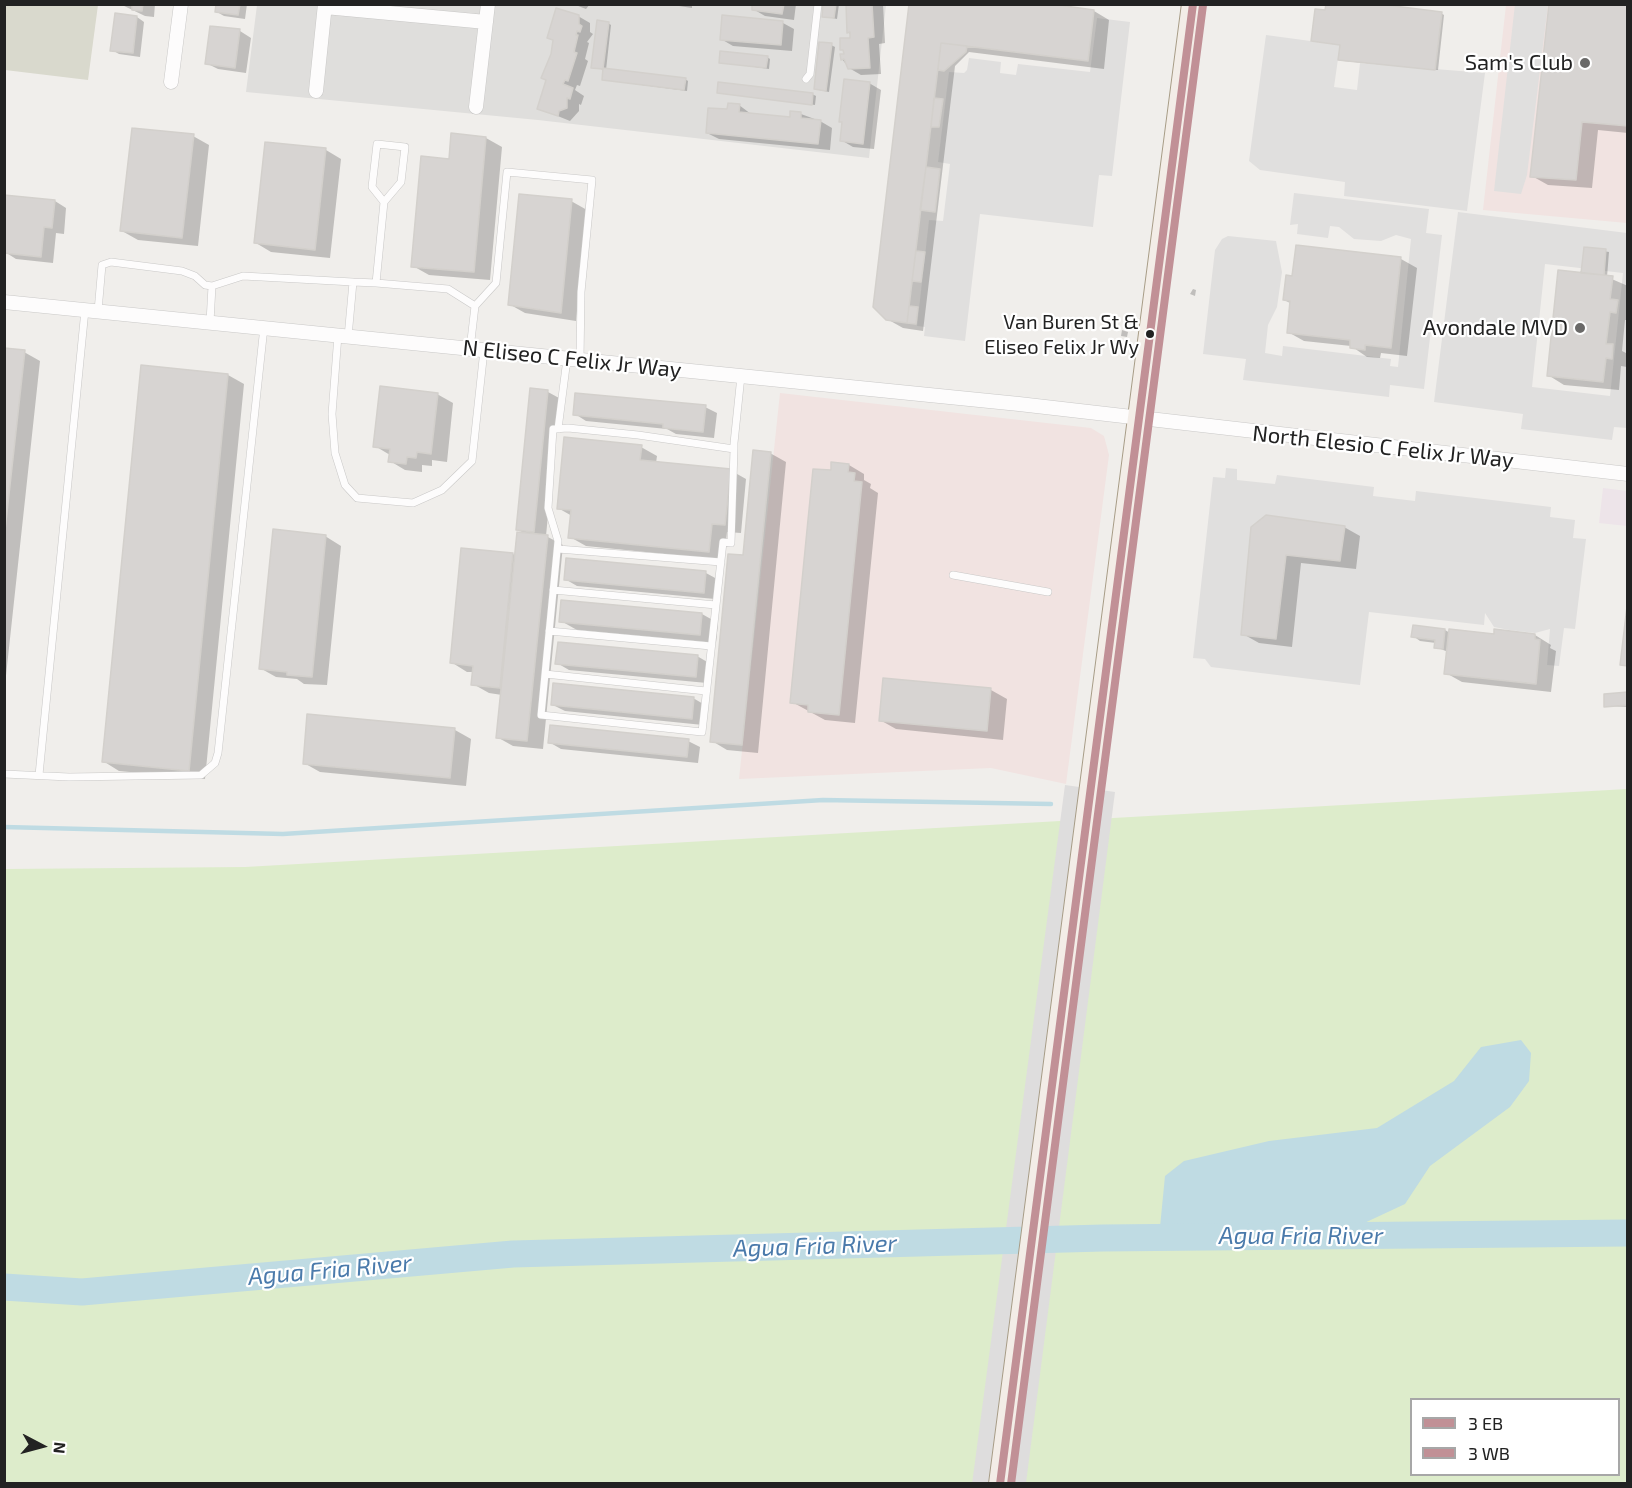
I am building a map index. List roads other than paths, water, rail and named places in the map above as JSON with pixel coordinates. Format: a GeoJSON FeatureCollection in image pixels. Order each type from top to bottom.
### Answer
{"type":"FeatureCollection","features":[{"type":"Feature","properties":{"kind":"main road"},"geometry":{"type":"LineString","coordinates":[[1000,1484],[1193,4]]}},
{"type":"Feature","properties":{"kind":"street"},"geometry":{"type":"LineString","coordinates":[[171,82],[181,4]]}},
{"type":"Feature","properties":{"kind":"street"},"geometry":{"type":"LineString","coordinates":[[476,107],[488,4]]}},
{"type":"Feature","properties":{"kind":"street"},"geometry":{"type":"LineString","coordinates":[[316,91],[325,6],[486,22]]}},
{"type":"Feature","properties":{"kind":"street","name":"N Eliseo C Felix Jr Way"},"geometry":{"type":"LineString","coordinates":[[4,302],[741,376],[1138,419]]}},
{"type":"Feature","properties":{"kind":"street","name":"North Elesio C Felix Jr Way"},"geometry":{"type":"LineString","coordinates":[[1138,419],[1628,474]]}},
{"type":"Feature","properties":{"kind":"lane"},"geometry":{"type":"LineString","coordinates":[[806,79],[810,74],[818,4]]}},
{"type":"Feature","properties":{"kind":"lane"},"geometry":{"type":"LineString","coordinates":[[376,283],[384,202],[401,182],[405,147],[377,144],[372,187],[384,202]]}},
{"type":"Feature","properties":{"kind":"lane"},"geometry":{"type":"LineString","coordinates":[[353,282],[332,414],[335,453],[345,485],[357,498],[413,503],[442,490],[472,461],[477,350],[475,306],[496,283],[507,172],[592,180],[574,360],[558,429]]}},
{"type":"Feature","properties":{"kind":"lane"},"geometry":{"type":"LineString","coordinates":[[39,776],[92,310],[102,265],[111,262],[182,271],[212,286],[243,276],[448,289],[475,306]]}},
{"type":"Feature","properties":{"kind":"lane"},"geometry":{"type":"LineString","coordinates":[[210,322],[212,286]]}},
{"type":"Feature","properties":{"kind":"lane"},"geometry":{"type":"LineString","coordinates":[[4,774],[39,776],[201,775],[215,763],[218,753],[264,327]]}},
{"type":"Feature","properties":{"kind":"lane"},"geometry":{"type":"LineString","coordinates":[[734,449],[638,435],[553,429],[548,508],[558,541],[558,549],[541,716],[702,732],[723,542],[731,543],[734,449],[741,376]]}},
{"type":"Feature","properties":{"kind":"lane"},"geometry":{"type":"LineString","coordinates":[[558,549],[721,562]]}},
{"type":"Feature","properties":{"kind":"lane"},"geometry":{"type":"LineString","coordinates":[[953,575],[1048,592]]}},
{"type":"Feature","properties":{"kind":"lane"},"geometry":{"type":"LineString","coordinates":[[554,590],[716,605]]}},
{"type":"Feature","properties":{"kind":"lane"},"geometry":{"type":"LineString","coordinates":[[549,631],[711,646]]}},
{"type":"Feature","properties":{"kind":"lane"},"geometry":{"type":"LineString","coordinates":[[545,674],[706,691]]}},
{"type":"Feature","properties":{"kind":"water"},"geometry":{"type":"Polygon","coordinates":[[[1521,1040],[1531,1053],[1529,1081],[1510,1107],[1430,1166],[1405,1204],[1345,1232],[1316,1240],[1176,1234],[1160,1227],[1165,1176],[1184,1161],[1269,1141],[1377,1128],[1454,1081],[1481,1047],[1521,1040]]]}},
{"type":"Feature","properties":{"kind":"waterway"},"geometry":{"type":"LineString","coordinates":[[4,827],[283,834],[823,800],[1051,804]]}},
{"type":"Feature","properties":{"kind":"waterway","name":"Agua Fria River"},"geometry":{"type":"LineString","coordinates":[[4,1287],[82,1292],[513,1254],[1103,1238],[1628,1233]]}},
{"type":"Feature","properties":{"kind":"place","name":"Sam's Club"},"geometry":{"type":"Point","coordinates":[1585,63]}},
{"type":"Feature","properties":{"kind":"place","name":"Avondale MVD"},"geometry":{"type":"Point","coordinates":[1580,328]}},
{"type":"Feature","properties":{"kind":"place","name":"Van Buren St & Eliseo Felix Jr Wy"},"geometry":{"type":"Point","coordinates":[1150,334]}}]}
